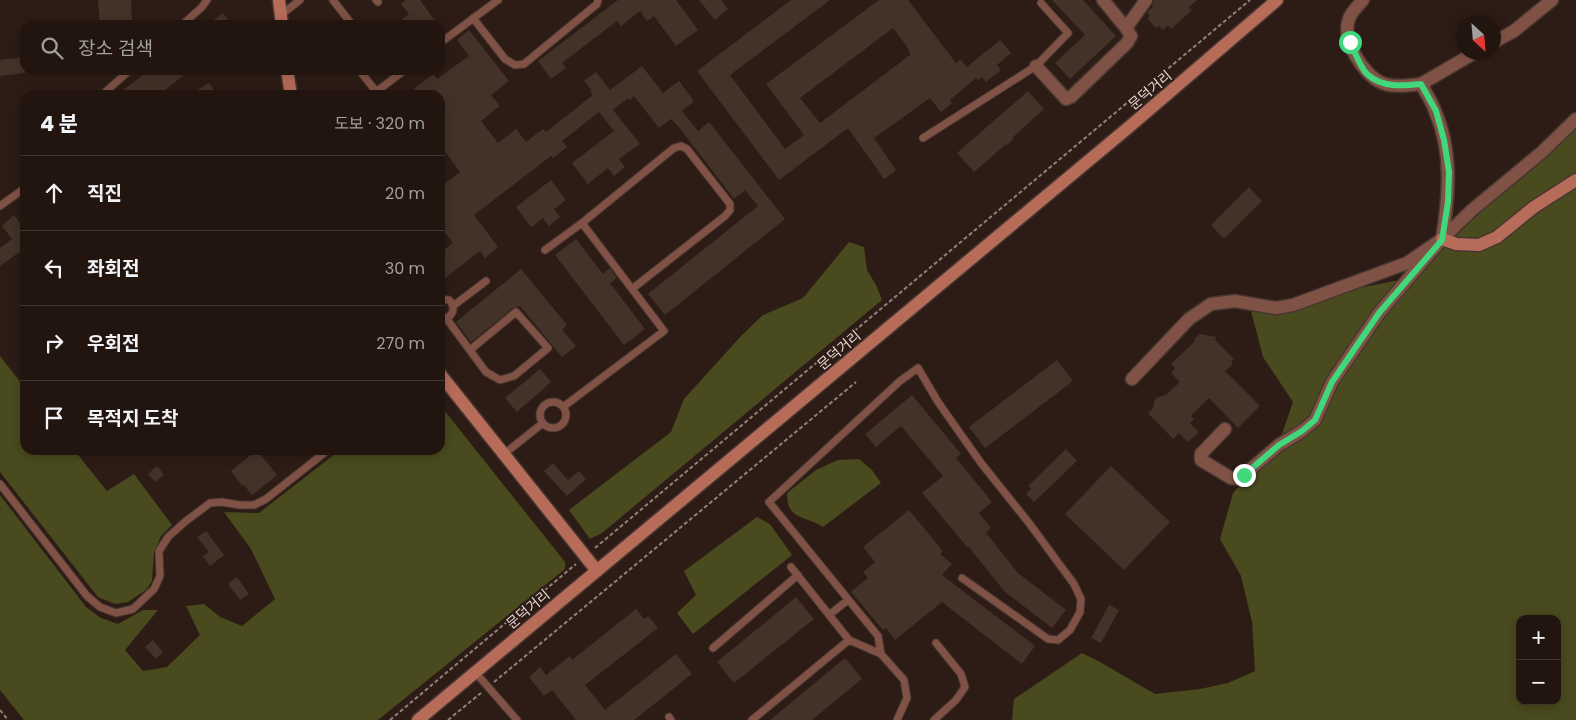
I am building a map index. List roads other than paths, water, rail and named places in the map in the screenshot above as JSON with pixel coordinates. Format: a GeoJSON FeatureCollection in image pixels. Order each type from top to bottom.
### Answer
{"type":"FeatureCollection","features":[{"type":"Feature","properties":{"kind":"main road"},"geometry":{"type":"LineString","coordinates":[[279,0],[281,20]]}},
{"type":"Feature","properties":{"kind":"main road","name":"문덕거리"},"geometry":{"type":"LineString","coordinates":[[418,720],[1130,127],[1277,0]]}},
{"type":"Feature","properties":{"kind":"main road"},"geometry":{"type":"LineString","coordinates":[[288,75],[290,90]]}},
{"type":"Feature","properties":{"kind":"main road"},"geometry":{"type":"LineString","coordinates":[[1442,240],[1456,244],[1479,246],[1497,236],[1534,207],[1576,180]]}},
{"type":"Feature","properties":{"kind":"main road"},"geometry":{"type":"LineString","coordinates":[[445,380],[597,571]]}},
{"type":"Feature","properties":{"kind":"street"},"geometry":{"type":"LineString","coordinates":[[1036,66],[1066,99],[1071,97],[1127,43],[1131,36],[1103,0]]}},
{"type":"Feature","properties":{"kind":"street"},"geometry":{"type":"LineString","coordinates":[[1126,28],[1146,0]]}},
{"type":"Feature","properties":{"kind":"street"},"geometry":{"type":"LineString","coordinates":[[1362,0],[1349,17],[1346,31],[1367,74],[1383,83],[1402,86],[1421,84],[1462,60]]}},
{"type":"Feature","properties":{"kind":"street"},"geometry":{"type":"LineString","coordinates":[[1501,38],[1514,31],[1552,0]]}},
{"type":"Feature","properties":{"kind":"street"},"geometry":{"type":"LineString","coordinates":[[1132,379],[1189,319],[1211,304],[1235,301],[1276,308],[1293,305],[1407,263],[1442,240],[1448,202],[1449,172],[1444,140],[1436,111],[1421,84]]}},
{"type":"Feature","properties":{"kind":"street"},"geometry":{"type":"LineString","coordinates":[[1225,429],[1201,454],[1201,460],[1231,478],[1239,479],[1279,445],[1302,431],[1315,420],[1332,382],[1379,313],[1442,240],[1472,210],[1542,152],[1576,119]]}},
{"type":"Feature","properties":{"kind":"lane"},"geometry":{"type":"LineString","coordinates":[[188,20],[207,0]]}},
{"type":"Feature","properties":{"kind":"lane"},"geometry":{"type":"LineString","coordinates":[[281,20],[300,0]]}},
{"type":"Feature","properties":{"kind":"lane"},"geometry":{"type":"LineString","coordinates":[[333,0],[348,20]]}},
{"type":"Feature","properties":{"kind":"lane"},"geometry":{"type":"LineString","coordinates":[[445,39],[498,0]]}},
{"type":"Feature","properties":{"kind":"lane"},"geometry":{"type":"LineString","coordinates":[[473,18],[505,59],[515,65],[524,64],[598,4],[598,0]]}},
{"type":"Feature","properties":{"kind":"lane"},"geometry":{"type":"LineString","coordinates":[[923,138],[1036,66],[1068,33],[1041,3]]}},
{"type":"Feature","properties":{"kind":"lane"},"geometry":{"type":"LineString","coordinates":[[108,90],[124,75]]}},
{"type":"Feature","properties":{"kind":"lane"},"geometry":{"type":"LineString","coordinates":[[363,75],[376,90]]}},
{"type":"Feature","properties":{"kind":"lane"},"geometry":{"type":"LineString","coordinates":[[382,90],[399,75]]}},
{"type":"Feature","properties":{"kind":"lane"},"geometry":{"type":"LineString","coordinates":[[545,250],[582,223],[674,148],[681,146],[687,148],[730,204],[730,210],[725,216],[632,289]]}},
{"type":"Feature","properties":{"kind":"lane"},"geometry":{"type":"LineString","coordinates":[[0,206],[20,192]]}},
{"type":"Feature","properties":{"kind":"lane"},"geometry":{"type":"LineString","coordinates":[[563,407],[664,331],[582,223]]}},
{"type":"Feature","properties":{"kind":"lane"},"geometry":{"type":"LineString","coordinates":[[453,306],[486,281]]}},
{"type":"Feature","properties":{"kind":"lane"},"geometry":{"type":"LineString","coordinates":[[445,300],[449,300],[453,306],[452,314],[445,317]]}},
{"type":"Feature","properties":{"kind":"lane"},"geometry":{"type":"LineString","coordinates":[[445,320],[486,372],[500,380],[514,376],[548,348],[516,312],[470,350]]}},
{"type":"Feature","properties":{"kind":"lane"},"geometry":{"type":"LineString","coordinates":[[881,654],[878,636],[769,502],[900,381],[918,368],[938,402],[981,463],[1030,523],[1074,584],[1081,599],[1080,612],[1070,630],[1058,640],[1048,639],[962,578]]}},
{"type":"Feature","properties":{"kind":"lane"},"geometry":{"type":"LineString","coordinates":[[551,402],[556,402],[563,407],[565,420],[560,426],[551,428],[543,423],[540,415],[544,407],[551,402]]}},
{"type":"Feature","properties":{"kind":"lane"},"geometry":{"type":"LineString","coordinates":[[504,454],[543,423]]}},
{"type":"Feature","properties":{"kind":"lane"},"geometry":{"type":"LineString","coordinates":[[0,484],[87,596],[100,606],[116,613],[133,609],[154,589],[160,576],[159,551],[168,537],[186,521],[210,503],[222,502],[239,506],[254,505],[266,498],[322,455]]}},
{"type":"Feature","properties":{"kind":"lane"},"geometry":{"type":"LineString","coordinates":[[791,567],[850,640],[881,654],[904,680],[907,698],[897,720]]}},
{"type":"Feature","properties":{"kind":"lane"},"geometry":{"type":"LineString","coordinates":[[713,648],[798,575]]}},
{"type":"Feature","properties":{"kind":"lane"},"geometry":{"type":"LineString","coordinates":[[829,615],[848,600]]}},
{"type":"Feature","properties":{"kind":"lane"},"geometry":{"type":"LineString","coordinates":[[752,720],[850,640]]}},
{"type":"Feature","properties":{"kind":"lane"},"geometry":{"type":"LineString","coordinates":[[934,720],[956,700],[966,687],[961,674],[936,643]]}},
{"type":"Feature","properties":{"kind":"lane"},"geometry":{"type":"LineString","coordinates":[[475,672],[517,720]]}}]}
